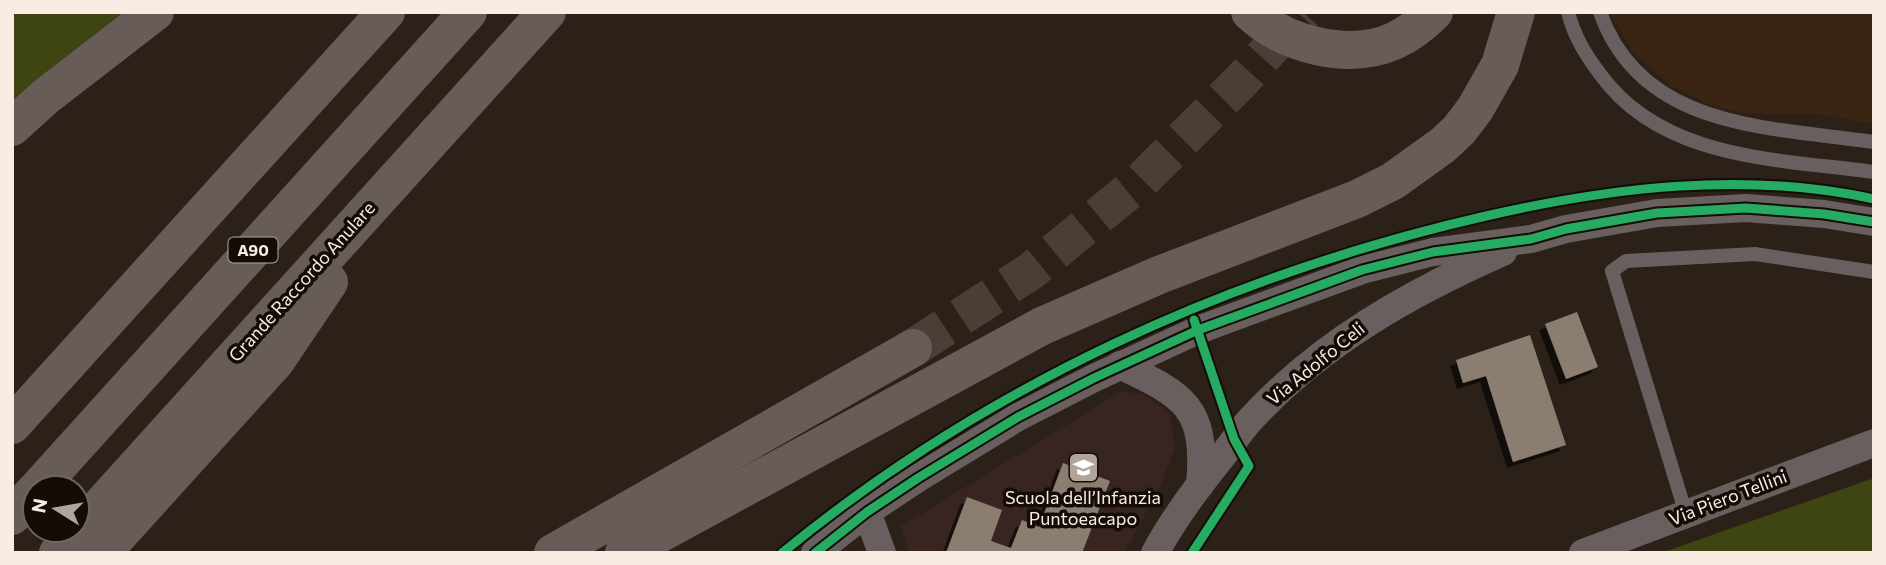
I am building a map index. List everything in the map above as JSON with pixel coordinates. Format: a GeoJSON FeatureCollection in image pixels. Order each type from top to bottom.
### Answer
{"type":"FeatureCollection","features":[{"type":"Feature","properties":{"kind":"highway"},"geometry":{"type":"LineString","coordinates":[[12,127],[45,97],[155,12]]}},
{"type":"Feature","properties":{"kind":"highway"},"geometry":{"type":"LineString","coordinates":[[12,425],[386,12]]}},
{"type":"Feature","properties":{"kind":"highway","name":"A90"},"geometry":{"type":"LineString","coordinates":[[50,474],[468,12]]}},
{"type":"Feature","properties":{"kind":"highway","name":"Grande Raccordo Anulare"},"geometry":{"type":"LineString","coordinates":[[58,553],[547,12]]}},
{"type":"Feature","properties":{"kind":"highway"},"geometry":{"type":"LineString","coordinates":[[1250,12],[1265,25],[1288,37],[1348,50],[1394,41],[1434,12]]}},
{"type":"Feature","properties":{"kind":"highway"},"geometry":{"type":"LineString","coordinates":[[624,553],[1042,326],[1159,275],[1346,204],[1393,181],[1443,145],[1459,130],[1483,98],[1500,65],[1516,12]]}},
{"type":"Feature","properties":{"kind":"highway"},"geometry":{"type":"LineString","coordinates":[[102,553],[275,362],[414,159]]}},
{"type":"Feature","properties":{"kind":"highway"},"geometry":{"type":"LineString","coordinates":[[553,553],[913,348]]}},
{"type":"Feature","properties":{"kind":"highway"},"geometry":{"type":"LineString","coordinates":[[541,553],[632,507]]}},
{"type":"Feature","properties":{"kind":"street"},"geometry":{"type":"LineString","coordinates":[[815,553],[867,512],[1018,417],[1120,365],[1198,330],[1362,270],[1433,252],[1531,239],[1621,218],[1705,209],[1787,211],[1874,222]]}},
{"type":"Feature","properties":{"kind":"street","name":"Via Adolfo Celi"},"geometry":{"type":"LineString","coordinates":[[1155,553],[1178,514],[1234,439],[1270,399],[1339,342],[1407,298],[1444,278],[1531,239]]}},
{"type":"Feature","properties":{"kind":"street"},"geometry":{"type":"LineString","coordinates":[[1120,365],[1168,388],[1188,406],[1200,438],[1200,485]]}},
{"type":"Feature","properties":{"kind":"street","name":"Via Piero Tellini"},"geometry":{"type":"LineString","coordinates":[[1590,552],[1874,443]]}},
{"type":"Feature","properties":{"kind":"street"},"geometry":{"type":"LineString","coordinates":[[867,512],[882,553]]}},
{"type":"Feature","properties":{"kind":"lane"},"geometry":{"type":"LineString","coordinates":[[1568,12],[1582,50],[1610,88],[1647,121],[1691,141],[1756,157],[1874,172]]}},
{"type":"Feature","properties":{"kind":"lane"},"geometry":{"type":"LineString","coordinates":[[1600,12],[1619,49],[1655,89],[1675,102],[1732,122],[1756,127],[1874,142]]}},
{"type":"Feature","properties":{"kind":"lane"},"geometry":{"type":"LineString","coordinates":[[1686,514],[1612,271],[1626,261],[1755,254],[1874,272]]}},
{"type":"Feature","properties":{"kind":"shaded area"},"geometry":{"type":"Polygon","coordinates":[[[1609,12],[1874,12],[1874,124],[1824,115],[1741,113],[1709,104],[1670,85],[1634,53],[1609,12]]]}},
{"type":"Feature","properties":{"kind":"shaded area","name":"Scuola dell’Infanzia Puntoeacapo"},"geometry":{"type":"Polygon","coordinates":[[[1122,391],[1145,395],[1169,412],[1175,448],[1160,487],[1124,553],[909,553],[900,527],[1122,391]]]}},
{"type":"Feature","properties":{"kind":"green space"},"geometry":{"type":"Polygon","coordinates":[[[12,12],[129,12],[12,142],[12,12]]]}},
{"type":"Feature","properties":{"kind":"green space"},"geometry":{"type":"Polygon","coordinates":[[[1874,478],[1874,553],[1661,553],[1874,478]]]}},
{"type":"Feature","properties":{"kind":"building"},"geometry":{"type":"Polygon","coordinates":[[[1577,312],[1598,367],[1566,379],[1545,324],[1577,312]]]}},
{"type":"Feature","properties":{"kind":"building"},"geometry":{"type":"Polygon","coordinates":[[[1530,335],[1566,445],[1513,462],[1486,376],[1463,383],[1456,360],[1530,335]]]}},
{"type":"Feature","properties":{"kind":"building"},"geometry":{"type":"Polygon","coordinates":[[[1063,463],[1110,481],[1082,553],[946,553],[967,497],[1002,510],[991,541],[1011,548],[1022,520],[1039,527],[1063,463]]]}},
{"type":"Feature","properties":{"kind":"tunnel"},"geometry":{"type":"LineString","coordinates":[[913,348],[1031,271],[1141,181],[1243,79],[1303,12]]}},
{"type":"Feature","properties":{"kind":"cycle path"},"geometry":{"type":"LineString","coordinates":[[782,553],[861,493],[942,438],[1027,388],[1114,344],[1204,304],[1296,270],[1390,241],[1486,216],[1631,190],[1729,184],[1778,186],[1874,199]]}},
{"type":"Feature","properties":{"kind":"cycle path"},"geometry":{"type":"LineString","coordinates":[[815,553],[867,512],[1018,417],[1198,330],[1362,270],[1433,252],[1531,239],[1566,229],[1657,213],[1746,208],[1824,214],[1874,222]]}},
{"type":"Feature","properties":{"kind":"cycle path"},"geometry":{"type":"LineString","coordinates":[[1192,553],[1249,466],[1234,439],[1194,320]]}},
{"type":"Feature","properties":{"kind":"place","name":"Scuola dell’Infanzia Puntoeacapo"},"geometry":{"type":"Point","coordinates":[1083,467]}}]}
